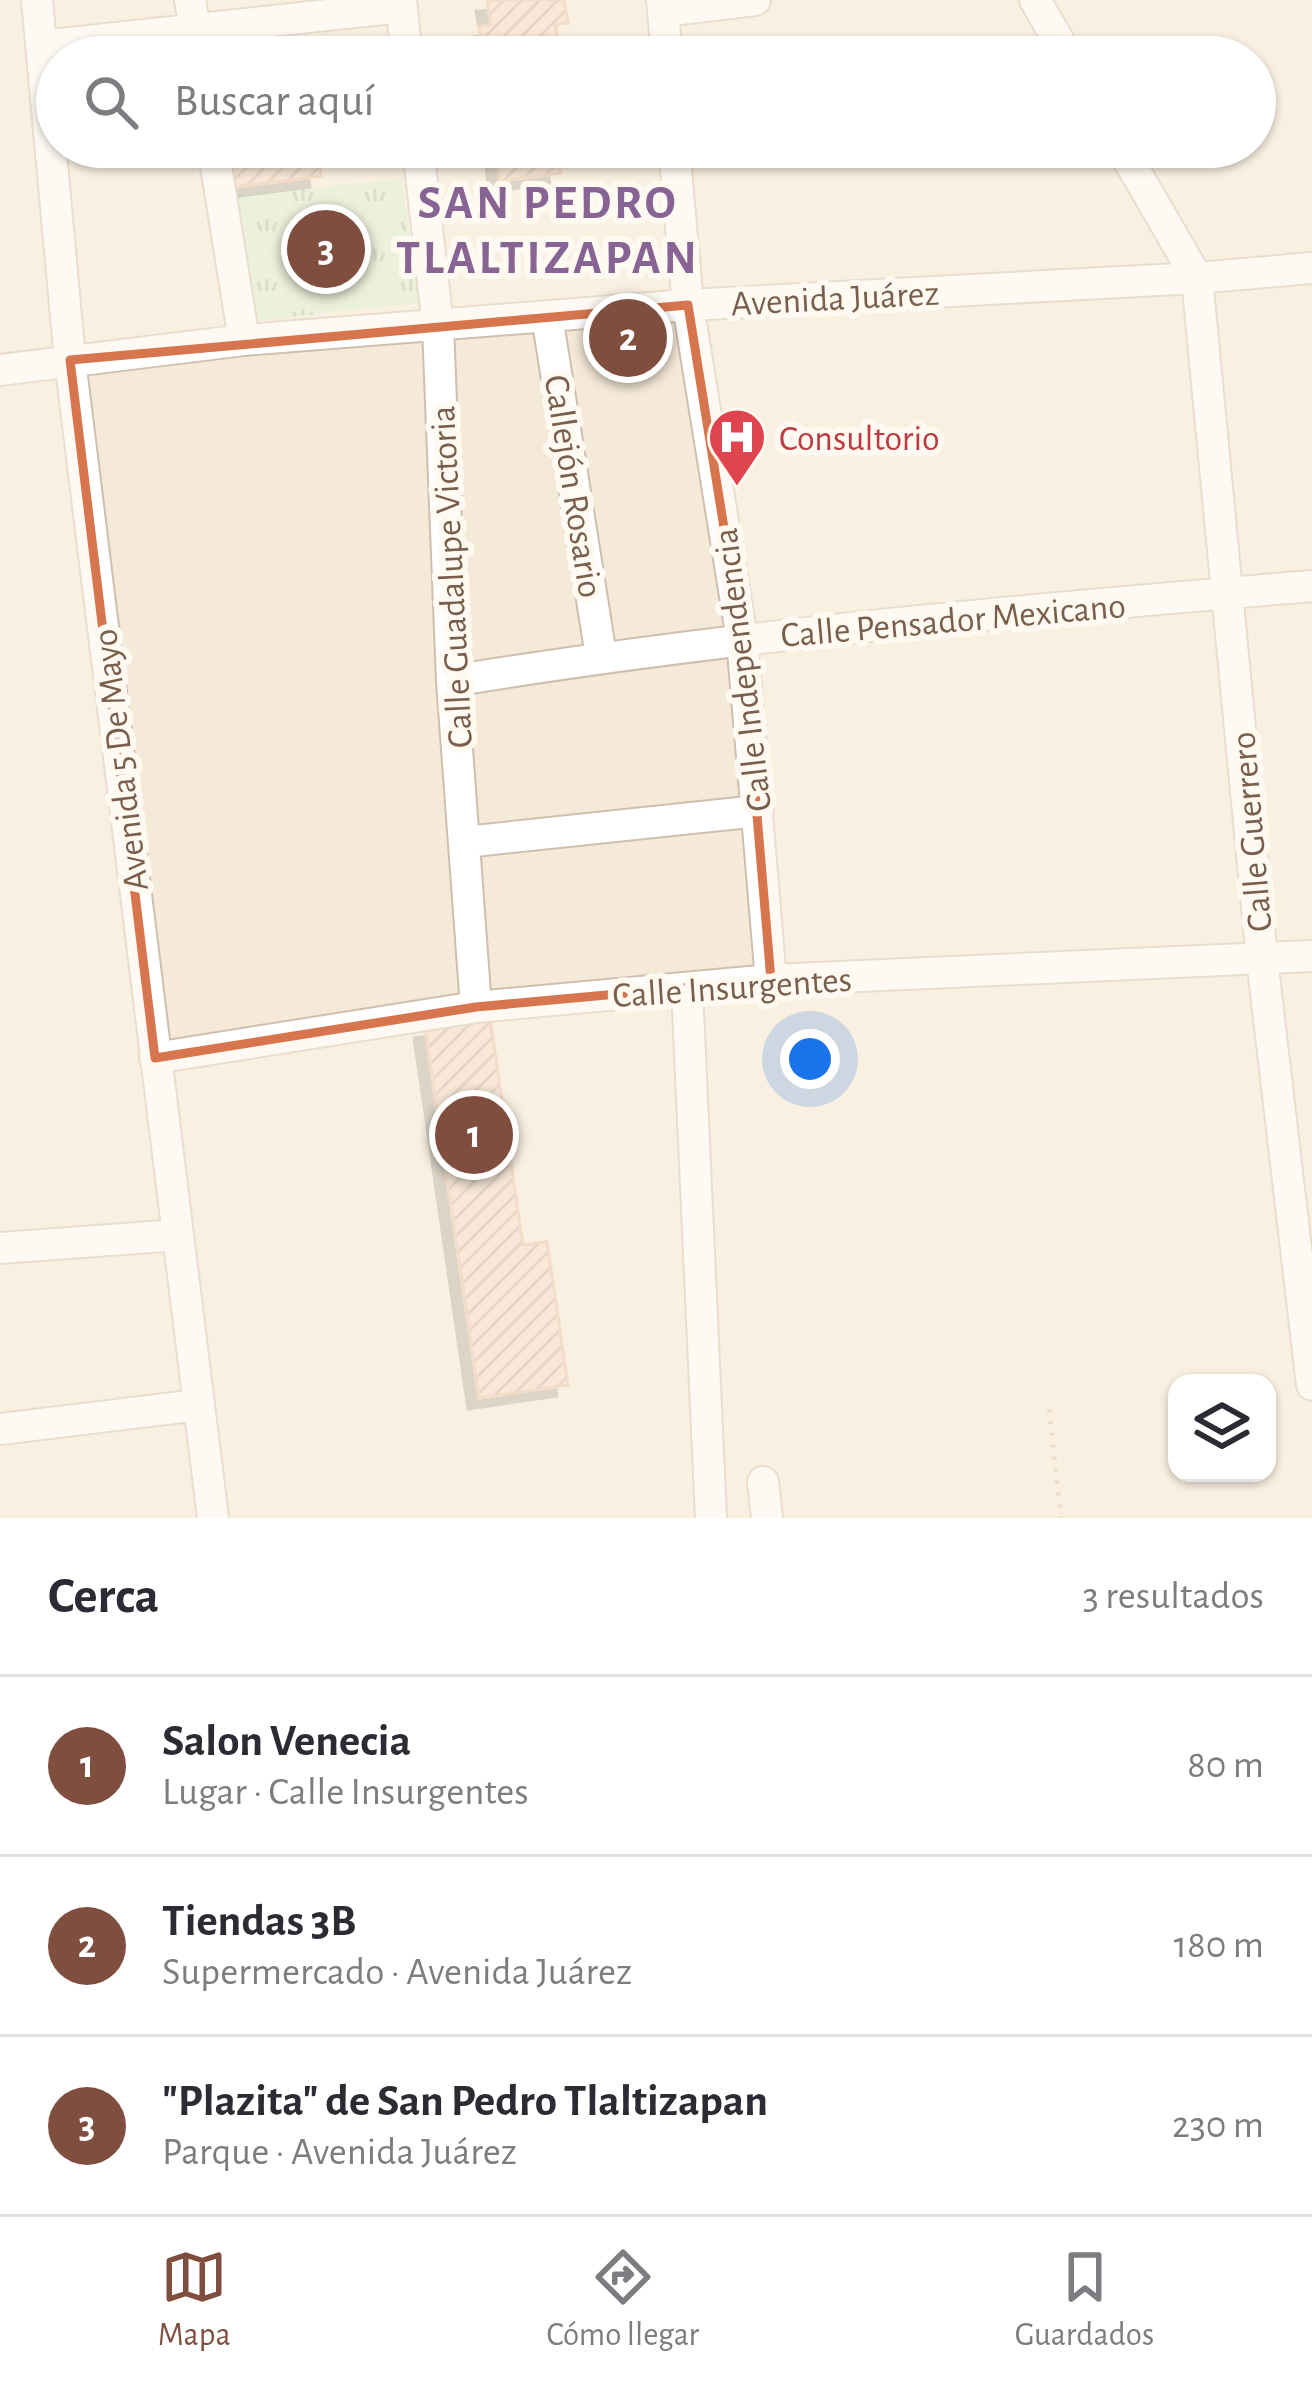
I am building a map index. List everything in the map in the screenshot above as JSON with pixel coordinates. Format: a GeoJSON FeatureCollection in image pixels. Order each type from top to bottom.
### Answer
{"type":"FeatureCollection","features":[{"type":"Feature","properties":{"kind":"street","name":"Avenida 5 De Mayo"},"geometry":{"type":"LineString","coordinates":[[37,0],[40,36]]}},
{"type":"Feature","properties":{"kind":"street"},"geometry":{"type":"LineString","coordinates":[[665,36],[662,5],[755,0]]}},
{"type":"Feature","properties":{"kind":"street"},"geometry":{"type":"LineString","coordinates":[[1035,0],[1056,36]]}},
{"type":"Feature","properties":{"kind":"street"},"geometry":{"type":"LineString","coordinates":[[132,36],[401,3],[405,36]]}},
{"type":"Feature","properties":{"kind":"street","name":"Avenida 5 De Mayo"},"geometry":{"type":"LineString","coordinates":[[52,168],[70,360],[213,1518]]}},
{"type":"Feature","properties":{"kind":"street"},"geometry":{"type":"LineString","coordinates":[[216,168],[244,340]]}},
{"type":"Feature","properties":{"kind":"street","name":"Calle Guadalupe Victoria"},"geometry":{"type":"LineString","coordinates":[[420,168],[438,326],[452,681],[476,1007]]}},
{"type":"Feature","properties":{"kind":"street","name":"Calle Independencia"},"geometry":{"type":"LineString","coordinates":[[676,168],[688,305],[742,639],[771,980]]}},
{"type":"Feature","properties":{"kind":"street"},"geometry":{"type":"LineString","coordinates":[[1132,168],[1197,278]]}},
{"type":"Feature","properties":{"kind":"street","name":"Avenida Juárez"},"geometry":{"type":"LineString","coordinates":[[0,370],[244,340],[688,305],[1312,268]]}},
{"type":"Feature","properties":{"kind":"street","name":"Calle Guerrero"},"geometry":{"type":"LineString","coordinates":[[1197,278],[1262,959],[1299,1160],[1312,1385]]}},
{"type":"Feature","properties":{"kind":"street","name":"Callejón Rosario"},"geometry":{"type":"LineString","coordinates":[[547,316],[602,656]]}},
{"type":"Feature","properties":{"kind":"street","name":"Calle Pensador Mexicano"},"geometry":{"type":"LineString","coordinates":[[452,681],[742,639],[1312,586]]}},
{"type":"Feature","properties":{"kind":"street"},"geometry":{"type":"LineString","coordinates":[[465,842],[758,811]]}},
{"type":"Feature","properties":{"kind":"street","name":"Calle Insurgentes"},"geometry":{"type":"LineString","coordinates":[[155,1058],[476,1007],[771,980],[1312,956]]}},
{"type":"Feature","properties":{"kind":"street"},"geometry":{"type":"LineString","coordinates":[[688,988],[712,1518]]}},
{"type":"Feature","properties":{"kind":"street"},"geometry":{"type":"LineString","coordinates":[[0,1248],[178,1235]]}},
{"type":"Feature","properties":{"kind":"street"},"geometry":{"type":"LineString","coordinates":[[0,1429],[197,1406]]}},
{"type":"Feature","properties":{"kind":"street"},"geometry":{"type":"LineString","coordinates":[[763,1482],[767,1518]]}},
{"type":"Feature","properties":{"kind":"path"},"geometry":{"type":"LineString","coordinates":[[1049,1409],[1060,1518]]}},
{"type":"Feature","properties":{"kind":"highlighted area"},"geometry":{"type":"Polygon","coordinates":[[[688,305],[742,639],[771,980],[476,1007],[155,1058],[70,360],[688,305]]]}},
{"type":"Feature","properties":{"kind":"shaded area"},"geometry":{"type":"Polygon","coordinates":[[[0,0],[1312,0],[1312,1518],[0,1518],[0,0]]]}},
{"type":"Feature","properties":{"kind":"green space"},"geometry":{"type":"Polygon","coordinates":[[[402,179],[419,303],[253,321],[230,196],[402,179]]]}},
{"type":"Feature","properties":{"kind":"building"},"geometry":{"type":"Polygon","coordinates":[[[487,0],[564,0],[568,23],[555,25],[557,36],[480,36],[479,27],[491,25],[487,0]]]}},
{"type":"Feature","properties":{"kind":"building"},"geometry":{"type":"Polygon","coordinates":[[[223,168],[320,168],[321,176],[225,188],[223,168]]]}},
{"type":"Feature","properties":{"kind":"building"},"geometry":{"type":"Polygon","coordinates":[[[498,168],[560,168],[561,173],[500,181],[498,168]]]}},
{"type":"Feature","properties":{"kind":"building"},"geometry":{"type":"Polygon","coordinates":[[[640,320],[644,352],[615,355],[611,323],[640,320]]]}},
{"type":"Feature","properties":{"kind":"building"},"geometry":{"type":"Polygon","coordinates":[[[490,1018],[523,1245],[547,1242],[568,1385],[479,1398],[425,1027],[490,1018]]]}},
{"type":"Feature","properties":{"kind":"place","name":"\"Plazita\" de San Pedro Tlaltizapan"},"geometry":{"type":"Point","coordinates":[326,249]}},
{"type":"Feature","properties":{"kind":"place","name":"Tiendas 3B"},"geometry":{"type":"Point","coordinates":[628,338]}},
{"type":"Feature","properties":{"kind":"place","name":"Consultorio"},"geometry":{"type":"Point","coordinates":[737,488]}},
{"type":"Feature","properties":{"kind":"place","name":"Salon Venecia"},"geometry":{"type":"Point","coordinates":[474,1135]}},
{"type":"Feature","properties":{"kind":"district","name":"SAN PEDRO TLALTIZAPAN"},"geometry":{"type":"Point","coordinates":[548,228]}}]}
